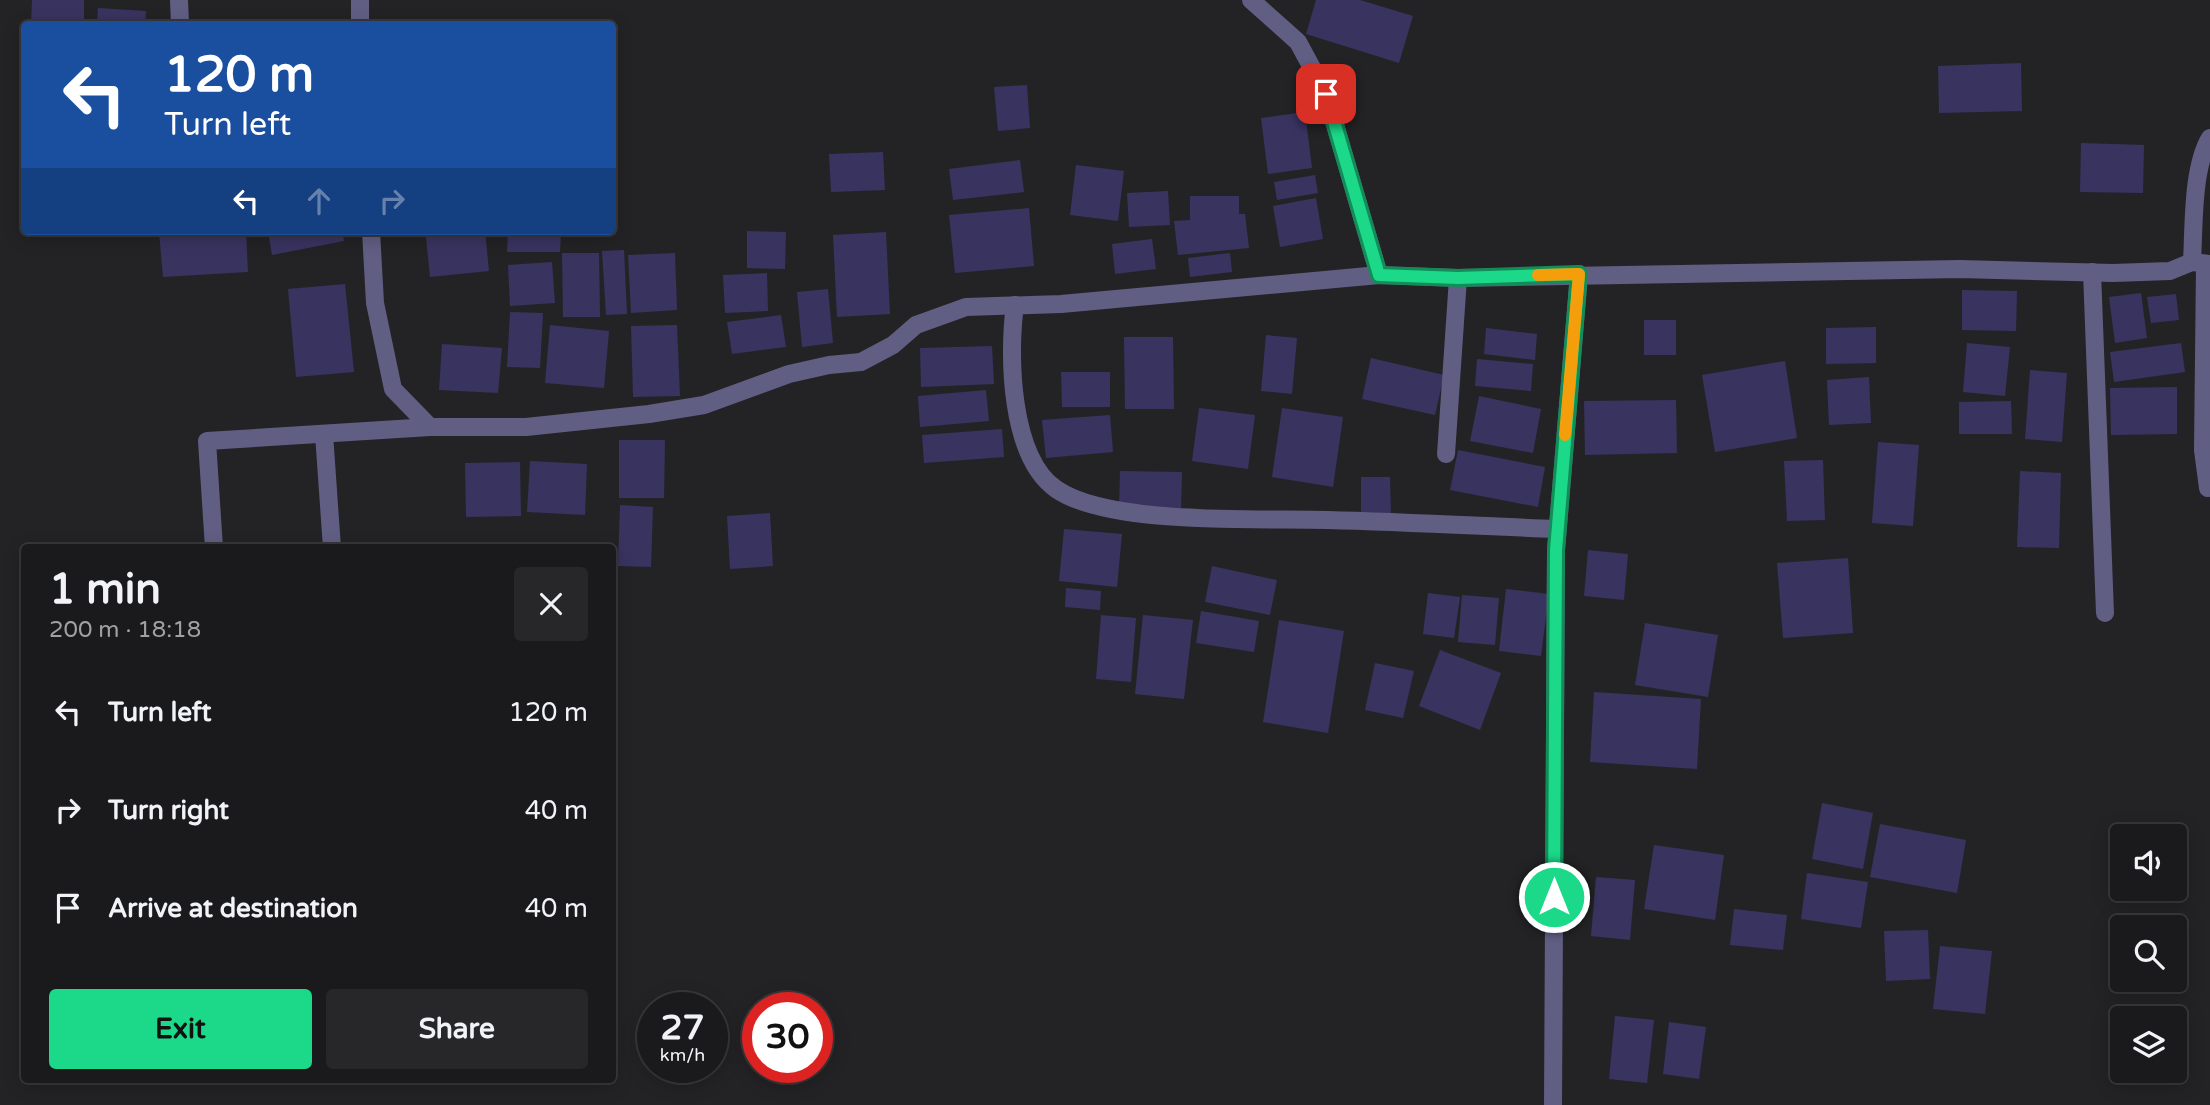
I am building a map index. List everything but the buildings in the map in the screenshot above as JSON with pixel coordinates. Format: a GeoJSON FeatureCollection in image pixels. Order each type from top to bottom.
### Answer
{"type":"FeatureCollection","features":[{"type":"Feature","properties":{"kind":"street"},"geometry":{"type":"LineString","coordinates":[[179,0],[180,21]]}},
{"type":"Feature","properties":{"kind":"street"},"geometry":{"type":"LineString","coordinates":[[360,0],[360,21]]}},
{"type":"Feature","properties":{"kind":"street"},"geometry":{"type":"LineString","coordinates":[[1251,0],[1298,42],[1326,94],[1379,275]]}},
{"type":"Feature","properties":{"kind":"street"},"geometry":{"type":"LineString","coordinates":[[2208,488],[2203,450],[2202,263],[2198,180],[2204,148],[2210,138]]}},
{"type":"Feature","properties":{"kind":"street"},"geometry":{"type":"LineString","coordinates":[[370,235],[376,303],[393,389],[430,427]]}},
{"type":"Feature","properties":{"kind":"street"},"geometry":{"type":"LineString","coordinates":[[214,544],[207,441],[430,427],[527,427],[649,414],[704,405],[789,374],[829,365],[861,362],[893,345],[916,325],[966,307],[1061,304],[1379,275],[1458,278],[1960,269],[2169,271],[2202,263]]}},
{"type":"Feature","properties":{"kind":"street"},"geometry":{"type":"LineString","coordinates":[[2092,272],[2105,613]]}},
{"type":"Feature","properties":{"kind":"street"},"geometry":{"type":"LineString","coordinates":[[1553,1105],[1556,529],[1579,274]]}},
{"type":"Feature","properties":{"kind":"street"},"geometry":{"type":"LineString","coordinates":[[1446,454],[1458,278]]}},
{"type":"Feature","properties":{"kind":"street"},"geometry":{"type":"LineString","coordinates":[[1014,304],[1011,334],[1014,379],[1020,428],[1031,463],[1057,490],[1093,507],[1258,520],[1556,529]]}},
{"type":"Feature","properties":{"kind":"street"},"geometry":{"type":"LineString","coordinates":[[324,434],[332,544]]}},
{"type":"Feature","properties":{"kind":"slow traffic"},"geometry":{"type":"LineString","coordinates":[[1538,275],[1579,274],[1565,435]]}},
{"type":"Feature","properties":{"kind":"route"},"geometry":{"type":"LineString","coordinates":[[1326,94],[1379,275],[1458,278],[1579,274],[1556,529],[1554,897]]}}]}
